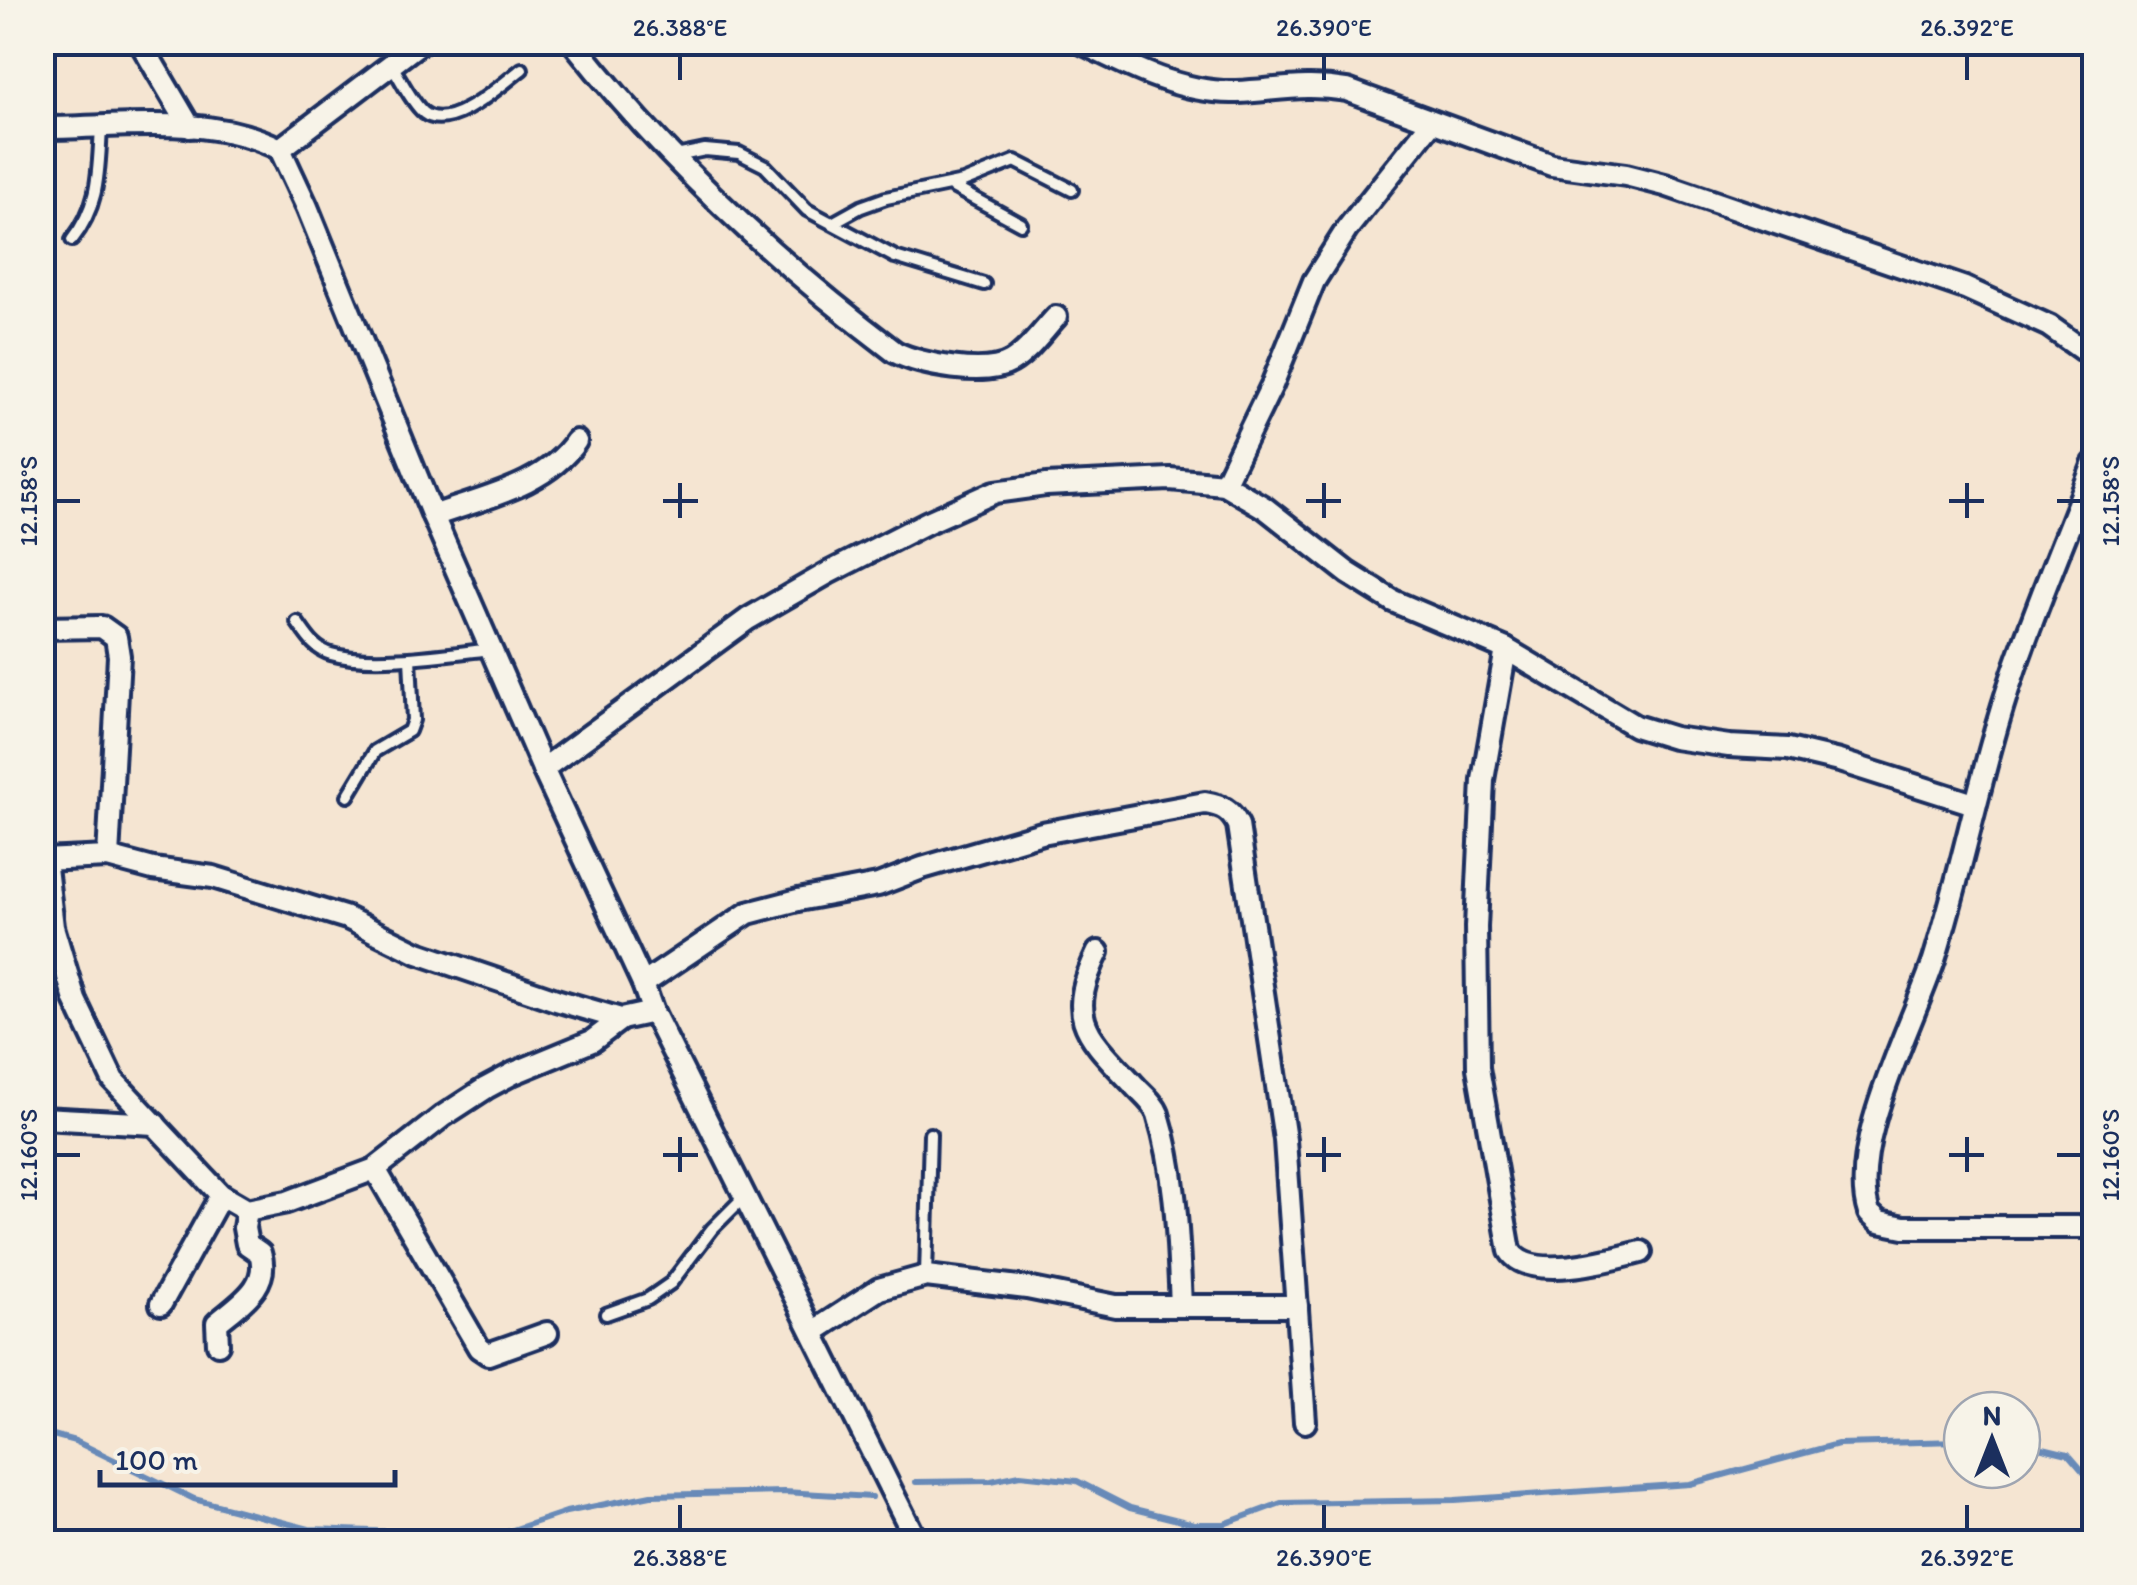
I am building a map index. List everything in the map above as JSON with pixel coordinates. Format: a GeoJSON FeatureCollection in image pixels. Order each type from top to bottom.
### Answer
{"type":"FeatureCollection","features":[{"type":"Feature","properties":{"kind":"street"},"geometry":{"type":"LineString","coordinates":[[140,42],[190,126]]}},
{"type":"Feature","properties":{"kind":"street"},"geometry":{"type":"LineString","coordinates":[[280,150],[421,42]]}},
{"type":"Feature","properties":{"kind":"street"},"geometry":{"type":"LineString","coordinates":[[573,42],[670,157],[795,271],[870,333],[911,360],[938,366],[1004,366],[1016,360],[1056,318]]}},
{"type":"Feature","properties":{"kind":"street"},"geometry":{"type":"LineString","coordinates":[[1080,42],[1191,87],[1234,92],[1315,85],[1347,90],[1552,165],[1664,185],[1965,288],[2049,326],[2094,358]]}},
{"type":"Feature","properties":{"kind":"street"},"geometry":{"type":"LineString","coordinates":[[1224,484],[1272,385],[1314,282],[1347,230],[1432,122]]}},
{"type":"Feature","properties":{"kind":"street"},"geometry":{"type":"LineString","coordinates":[[42,128],[190,126],[245,134],[280,150],[433,516],[543,769],[643,984],[652,1012],[918,1542]]}},
{"type":"Feature","properties":{"kind":"street"},"geometry":{"type":"LineString","coordinates":[[433,516],[548,472],[576,441]]}},
{"type":"Feature","properties":{"kind":"street"},"geometry":{"type":"LineString","coordinates":[[2089,1227],[1904,1228],[1880,1222],[1868,1214],[1863,1180],[1880,1101],[1935,957],[1974,804],[2016,668],[2094,463]]}},
{"type":"Feature","properties":{"kind":"street"},"geometry":{"type":"LineString","coordinates":[[543,769],[748,619],[828,573],[995,492],[1170,479],[1224,484],[1266,508],[1348,573],[1443,625],[1506,649],[1635,726],[1674,738],[1788,749],[1974,804]]}},
{"type":"Feature","properties":{"kind":"street"},"geometry":{"type":"LineString","coordinates":[[42,628],[102,627],[116,638],[119,656],[108,857]]}},
{"type":"Feature","properties":{"kind":"street"},"geometry":{"type":"LineString","coordinates":[[1506,649],[1482,780],[1476,927],[1478,1068],[1510,1251],[1516,1260],[1530,1266],[1601,1263],[1641,1252]]}},
{"type":"Feature","properties":{"kind":"street"},"geometry":{"type":"LineString","coordinates":[[643,984],[748,913],[878,885],[1042,832],[1205,803],[1232,812],[1238,825],[1282,1121],[1305,1422]]}},
{"type":"Feature","properties":{"kind":"street"},"geometry":{"type":"LineString","coordinates":[[621,1018],[592,1041],[514,1072],[486,1088],[375,1169],[288,1202],[247,1210],[220,1195],[112,1080],[82,1016],[53,927],[44,860],[108,857],[212,877],[347,918],[418,952],[556,1000],[621,1018],[652,1012]]}},
{"type":"Feature","properties":{"kind":"street"},"geometry":{"type":"LineString","coordinates":[[1098,952],[1084,981],[1080,1014],[1094,1038],[1156,1108],[1175,1204],[1181,1306]]}},
{"type":"Feature","properties":{"kind":"street"},"geometry":{"type":"LineString","coordinates":[[42,1118],[155,1124]]}},
{"type":"Feature","properties":{"kind":"street"},"geometry":{"type":"LineString","coordinates":[[375,1169],[480,1348],[488,1354],[502,1351],[547,1333]]}},
{"type":"Feature","properties":{"kind":"street"},"geometry":{"type":"LineString","coordinates":[[161,1304],[220,1195]]}},
{"type":"Feature","properties":{"kind":"street"},"geometry":{"type":"LineString","coordinates":[[218,1344],[217,1323],[258,1286],[263,1273],[260,1253],[247,1244],[247,1210]]}},
{"type":"Feature","properties":{"kind":"street"},"geometry":{"type":"LineString","coordinates":[[813,1332],[879,1289],[926,1276],[1027,1288],[1116,1306],[1297,1306]]}},
{"type":"Feature","properties":{"kind":"lane"},"geometry":{"type":"LineString","coordinates":[[392,66],[424,113],[441,119],[457,116],[522,69]]}},
{"type":"Feature","properties":{"kind":"lane"},"geometry":{"type":"LineString","coordinates":[[72,240],[88,220],[94,202],[101,128]]}},
{"type":"Feature","properties":{"kind":"lane"},"geometry":{"type":"LineString","coordinates":[[670,157],[705,150],[739,153],[765,166],[807,210],[895,257],[984,284]]}},
{"type":"Feature","properties":{"kind":"lane"},"geometry":{"type":"LineString","coordinates":[[834,222],[886,198],[951,186],[1015,162],[1072,190]]}},
{"type":"Feature","properties":{"kind":"lane"},"geometry":{"type":"LineString","coordinates":[[951,186],[1021,224]]}},
{"type":"Feature","properties":{"kind":"lane"},"geometry":{"type":"LineString","coordinates":[[298,622],[312,644],[332,654],[410,658],[491,649]]}},
{"type":"Feature","properties":{"kind":"lane"},"geometry":{"type":"LineString","coordinates":[[348,796],[375,751],[409,731],[413,720],[410,658]]}},
{"type":"Feature","properties":{"kind":"lane"},"geometry":{"type":"LineString","coordinates":[[926,1276],[930,1134]]}},
{"type":"Feature","properties":{"kind":"lane"},"geometry":{"type":"LineString","coordinates":[[606,1314],[648,1299],[672,1283],[712,1229],[745,1196]]}},
{"type":"Feature","properties":{"kind":"path"},"geometry":{"type":"LineString","coordinates":[[2079,1542],[2094,1504]]}},
{"type":"Feature","properties":{"kind":"waterway"},"geometry":{"type":"LineString","coordinates":[[42,1432],[75,1441],[194,1499],[309,1529],[498,1535],[566,1512],[651,1495],[784,1492],[872,1497]]}},
{"type":"Feature","properties":{"kind":"waterway"},"geometry":{"type":"LineString","coordinates":[[916,1482],[991,1481],[1020,1475],[1077,1481],[1130,1508],[1194,1524],[1224,1524],[1281,1503],[1455,1500],[1690,1484],[1838,1444],[1942,1441]]}},
{"type":"Feature","properties":{"kind":"waterway"},"geometry":{"type":"LineString","coordinates":[[2042,1448],[2068,1454],[2094,1484]]}}]}
